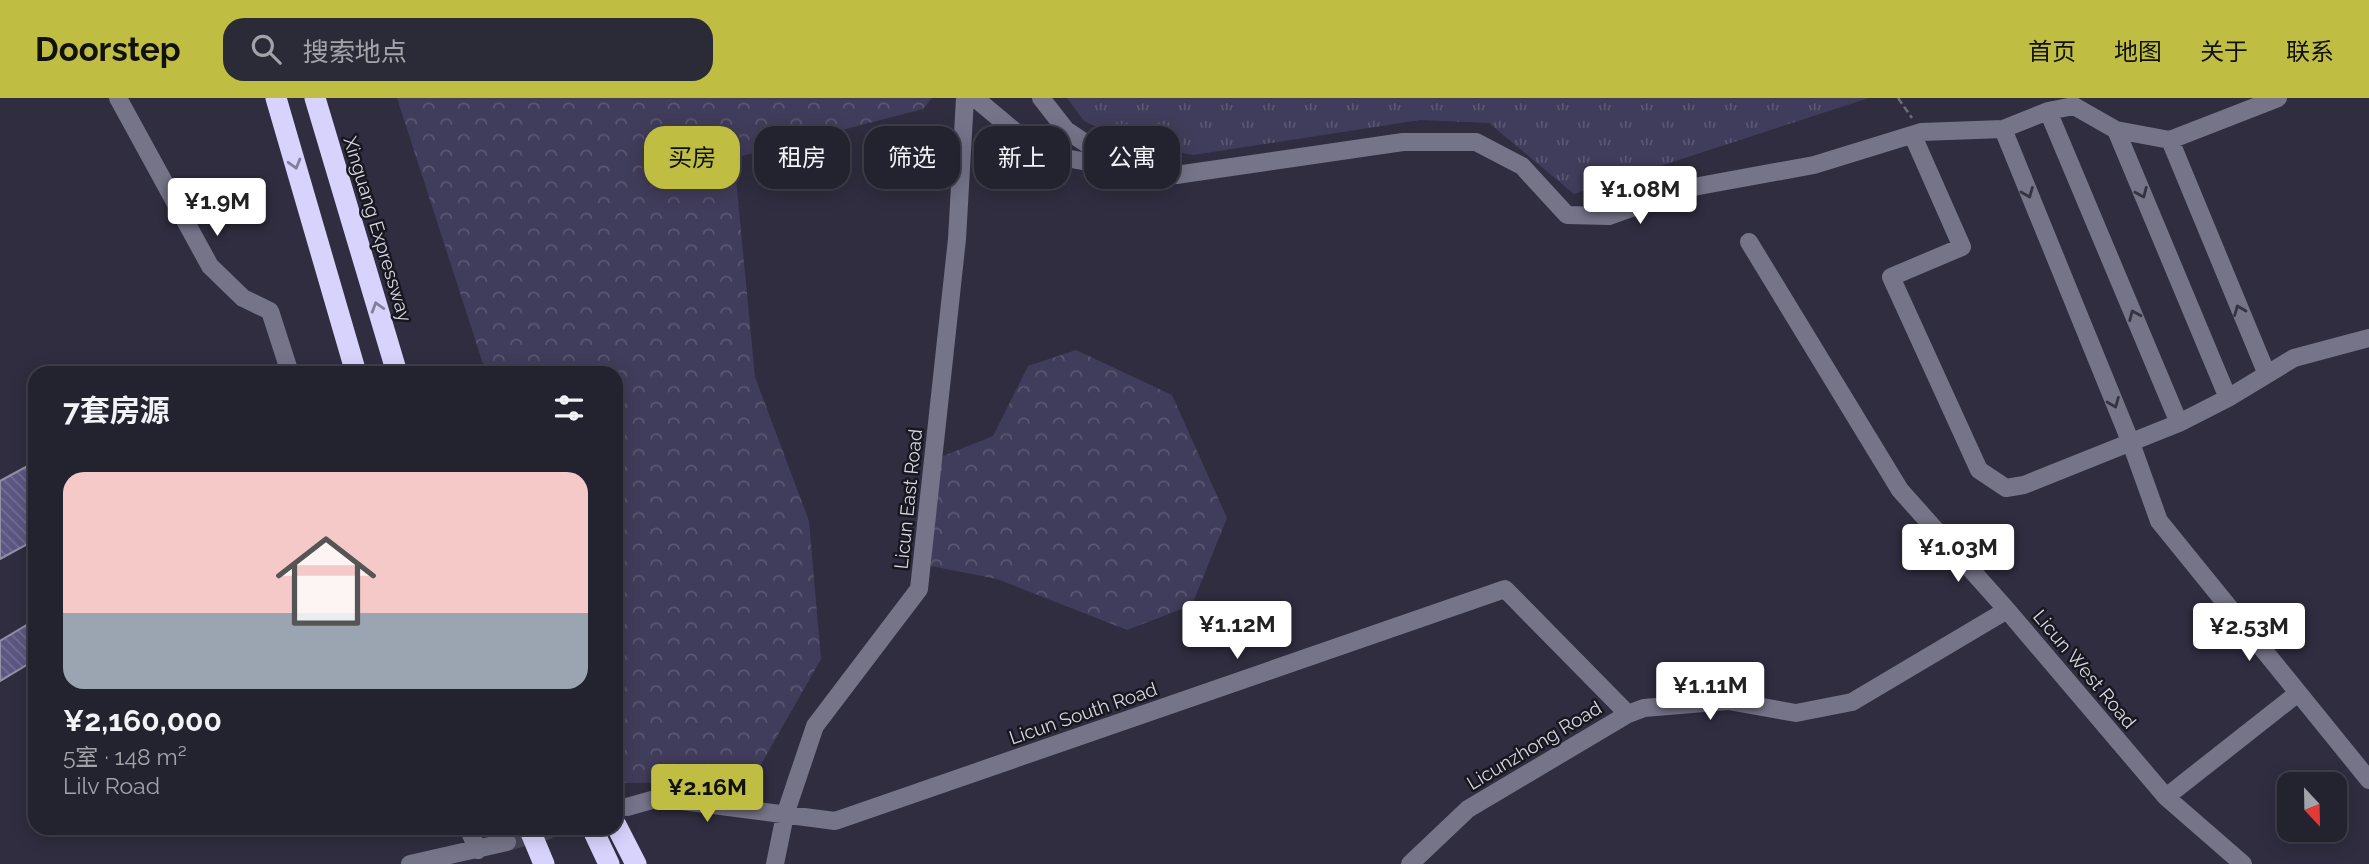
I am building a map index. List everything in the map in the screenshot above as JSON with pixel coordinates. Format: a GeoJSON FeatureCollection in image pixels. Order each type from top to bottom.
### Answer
{"type":"FeatureCollection","features":[{"type":"Feature","properties":{"kind":"highway"},"geometry":{"type":"LineString","coordinates":[[276,98],[354,366]]}},
{"type":"Feature","properties":{"kind":"highway","name":"Xinguang Expressway"},"geometry":{"type":"LineString","coordinates":[[315,98],[395,366]]}},
{"type":"Feature","properties":{"kind":"highway"},"geometry":{"type":"LineString","coordinates":[[623,819],[636,864]]}},
{"type":"Feature","properties":{"kind":"highway"},"geometry":{"type":"LineString","coordinates":[[532,835],[544,864]]}},
{"type":"Feature","properties":{"kind":"highway"},"geometry":{"type":"LineString","coordinates":[[595,835],[609,864]]}},
{"type":"Feature","properties":{"kind":"street"},"geometry":{"type":"LineString","coordinates":[[118,98],[211,266],[243,298],[270,311],[288,366]]}},
{"type":"Feature","properties":{"kind":"street","name":"Licun East Road"},"geometry":{"type":"LineString","coordinates":[[775,864],[785,815],[815,726],[919,589],[957,239],[965,98]]}},
{"type":"Feature","properties":{"kind":"street"},"geometry":{"type":"LineString","coordinates":[[975,98],[1042,154],[1084,161]]}},
{"type":"Feature","properties":{"kind":"street"},"geometry":{"type":"LineString","coordinates":[[1041,98],[1066,130],[1084,142]]}},
{"type":"Feature","properties":{"kind":"street"},"geometry":{"type":"LineString","coordinates":[[1180,174],[1403,142],[1476,142],[1522,166],[1567,215],[1609,216],[1688,188],[1814,165],[1917,134],[2003,129],[2049,111],[2074,106],[2116,130],[2170,139],[2278,98]]}},
{"type":"Feature","properties":{"kind":"street"},"geometry":{"type":"LineString","coordinates":[[2049,111],[2179,423]]}},
{"type":"Feature","properties":{"kind":"street"},"geometry":{"type":"LineString","coordinates":[[2003,129],[2131,443],[2159,521],[2369,780]]}},
{"type":"Feature","properties":{"kind":"street"},"geometry":{"type":"LineString","coordinates":[[2116,130],[2228,398]]}},
{"type":"Feature","properties":{"kind":"street"},"geometry":{"type":"LineString","coordinates":[[1917,134],[1962,247],[1891,277],[1979,470],[2006,488],[2024,485],[2179,423],[2228,398],[2266,372],[2314,350],[2369,338]]}},
{"type":"Feature","properties":{"kind":"street"},"geometry":{"type":"LineString","coordinates":[[2170,139],[2266,372]]}},
{"type":"Feature","properties":{"kind":"street","name":"Licun West Road"},"geometry":{"type":"LineString","coordinates":[[1749,242],[1900,490],[2007,610],[2166,797],[2244,864]]}},
{"type":"Feature","properties":{"kind":"street","name":"Licun South Road"},"geometry":{"type":"LineString","coordinates":[[785,815],[835,821],[1505,589],[1628,714]]}},
{"type":"Feature","properties":{"kind":"street","name":"Licunzhong Road"},"geometry":{"type":"LineString","coordinates":[[1410,864],[1468,809],[1628,714],[1644,708],[1728,701],[1796,713],[1852,702],[2007,610]]}},
{"type":"Feature","properties":{"kind":"street"},"geometry":{"type":"LineString","coordinates":[[2166,797],[2298,693]]}},
{"type":"Feature","properties":{"kind":"street"},"geometry":{"type":"LineString","coordinates":[[623,816],[659,798],[785,815]]}},
{"type":"Feature","properties":{"kind":"street"},"geometry":{"type":"LineString","coordinates":[[471,835],[478,850]]}},
{"type":"Feature","properties":{"kind":"street"},"geometry":{"type":"LineString","coordinates":[[410,864],[507,842]]}},
{"type":"Feature","properties":{"kind":"path"},"geometry":{"type":"LineString","coordinates":[[1898,98],[1917,134]]}},
{"type":"Feature","properties":{"kind":"green space"},"geometry":{"type":"Polygon","coordinates":[[[397,98],[932,98],[923,109],[850,128],[754,126],[754,153],[740,156],[740,126],[644,126],[644,189],[737,189],[755,377],[809,521],[821,659],[751,782],[623,783],[623,366],[484,366],[397,98]]]}},
{"type":"Feature","properties":{"kind":"green space"},"geometry":{"type":"Polygon","coordinates":[[[1067,98],[1869,98],[1574,194],[1489,123],[1420,120],[1193,155],[1180,152],[1180,126],[1095,126],[1084,121],[1067,98]]]}},
{"type":"Feature","properties":{"kind":"green space"},"geometry":{"type":"Polygon","coordinates":[[[1076,350],[1172,395],[1227,518],[1192,605],[1127,630],[997,579],[931,566],[938,458],[993,436],[1028,366],[1076,350]]]}},
{"type":"Feature","properties":{"kind":"building"},"geometry":{"type":"Polygon","coordinates":[[[28,466],[28,544],[0,559],[0,481],[28,466]]]}},
{"type":"Feature","properties":{"kind":"building"},"geometry":{"type":"Polygon","coordinates":[[[28,624],[28,664],[0,681],[0,641],[28,624]]]}},
{"type":"Feature","properties":{"kind":"tunnel"},"geometry":{"type":"LineString","coordinates":[[507,842],[532,835]]}}]}
